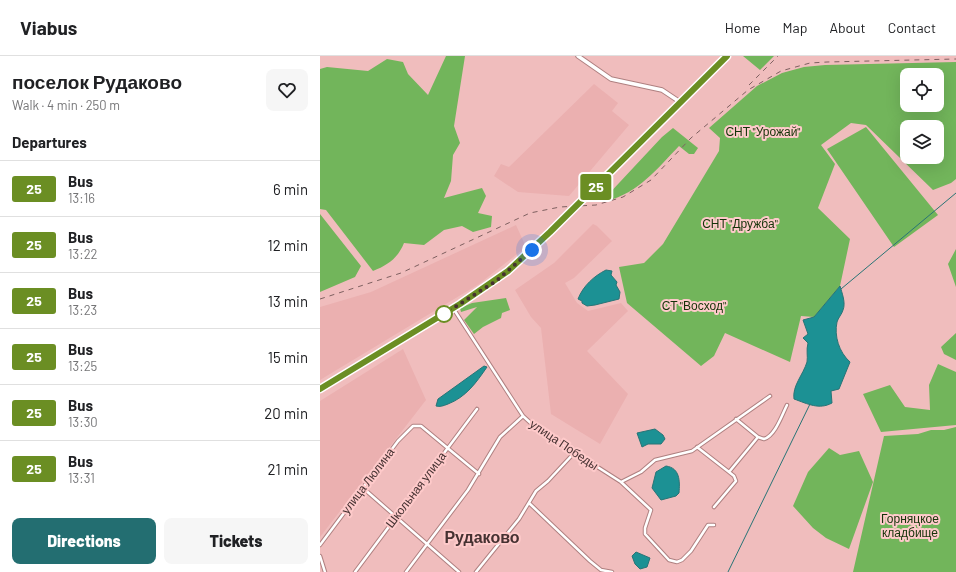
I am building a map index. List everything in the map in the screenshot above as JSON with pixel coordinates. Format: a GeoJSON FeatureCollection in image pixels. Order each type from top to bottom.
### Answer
{"type":"FeatureCollection","features":[{"type":"Feature","properties":{"kind":"street"},"geometry":{"type":"LineString","coordinates":[[578,56],[611,79],[662,90],[680,102]]}},
{"type":"Feature","properties":{"kind":"street"},"geometry":{"type":"LineString","coordinates":[[320,389],[453,308],[508,271],[568,215],[727,56]]}},
{"type":"Feature","properties":{"kind":"street","name":"улица Победы"},"geometry":{"type":"LineString","coordinates":[[453,308],[523,416],[535,427],[621,482],[651,510],[645,528],[645,534],[669,560],[677,562],[682,560],[691,551],[708,525],[714,525]]}},
{"type":"Feature","properties":{"kind":"street"},"geometry":{"type":"LineString","coordinates":[[621,482],[641,472],[656,460],[692,451],[770,396]]}},
{"type":"Feature","properties":{"kind":"street"},"geometry":{"type":"LineString","coordinates":[[736,419],[758,437],[764,439],[768,438],[787,405]]}},
{"type":"Feature","properties":{"kind":"street","name":"Школьная улица"},"geometry":{"type":"LineString","coordinates":[[355,572],[477,408]]}},
{"type":"Feature","properties":{"kind":"street"},"geometry":{"type":"LineString","coordinates":[[406,572],[479,474],[500,437],[523,416]]}},
{"type":"Feature","properties":{"kind":"street","name":"улица Люлина"},"geometry":{"type":"LineString","coordinates":[[320,545],[398,441],[413,426],[421,426],[447,449]]}},
{"type":"Feature","properties":{"kind":"street"},"geometry":{"type":"LineString","coordinates":[[729,472],[758,437]]}},
{"type":"Feature","properties":{"kind":"street"},"geometry":{"type":"LineString","coordinates":[[697,447],[734,476],[736,481],[714,507]]}},
{"type":"Feature","properties":{"kind":"street"},"geometry":{"type":"LineString","coordinates":[[447,449],[479,474]]}},
{"type":"Feature","properties":{"kind":"street"},"geometry":{"type":"LineString","coordinates":[[476,572],[514,526],[536,491],[548,481],[575,452]]}},
{"type":"Feature","properties":{"kind":"street"},"geometry":{"type":"LineString","coordinates":[[363,488],[428,543],[459,572]]}},
{"type":"Feature","properties":{"kind":"street"},"geometry":{"type":"LineString","coordinates":[[529,503],[590,562],[601,570],[612,572]]}},
{"type":"Feature","properties":{"kind":"street"},"geometry":{"type":"LineString","coordinates":[[320,556],[325,572]]}},
{"type":"Feature","properties":{"kind":"shaded area"},"geometry":{"type":"Polygon","coordinates":[[[594,84],[618,103],[612,111],[629,125],[569,196],[518,192],[494,176],[501,164],[509,167],[594,84]]]}},
{"type":"Feature","properties":{"kind":"shaded area"},"geometry":{"type":"Polygon","coordinates":[[[593,224],[612,241],[574,278],[565,283],[577,303],[588,311],[621,303],[628,311],[587,351],[628,394],[600,444],[551,414],[541,328],[531,317],[515,290],[554,263],[593,224]]]}},
{"type":"Feature","properties":{"kind":"shaded area"},"geometry":{"type":"Polygon","coordinates":[[[516,225],[526,247],[479,284],[320,380],[320,307],[371,292],[516,225]]]}},
{"type":"Feature","properties":{"kind":"shaded area"},"geometry":{"type":"Polygon","coordinates":[[[403,349],[426,400],[320,537],[320,401],[403,349]]]}},
{"type":"Feature","properties":{"kind":"green space"},"geometry":{"type":"Polygon","coordinates":[[[446,56],[465,56],[454,126],[460,143],[453,155],[451,181],[444,198],[482,188],[486,196],[478,213],[492,216],[491,227],[473,232],[462,226],[444,230],[424,245],[404,243],[396,257],[373,271],[326,210],[320,209],[320,69],[327,67],[368,71],[387,59],[403,62],[408,74],[428,95],[446,56]]]}},
{"type":"Feature","properties":{"kind":"green space"},"geometry":{"type":"Polygon","coordinates":[[[743,56],[774,56],[760,70],[743,56]]]}},
{"type":"Feature","properties":{"kind":"green space"},"geometry":{"type":"Polygon","coordinates":[[[956,62],[956,179],[951,183],[933,190],[906,164],[944,164],[944,120],[900,120],[900,158],[866,125],[851,123],[821,145],[835,164],[818,208],[850,239],[840,286],[814,317],[801,316],[790,362],[725,333],[714,356],[701,366],[627,303],[619,267],[644,263],[663,244],[719,151],[720,138],[709,128],[757,86],[782,73],[804,67],[825,65],[956,62]]]}},
{"type":"Feature","properties":{"kind":"green space"},"geometry":{"type":"Polygon","coordinates":[[[866,127],[938,215],[894,247],[827,149],[866,127]]]}},
{"type":"Feature","properties":{"kind":"green space"},"geometry":{"type":"Polygon","coordinates":[[[673,128],[698,148],[694,154],[689,154],[679,146],[647,179],[638,186],[607,201],[605,198],[662,137],[673,128]]]}},
{"type":"Feature","properties":{"kind":"green space"},"geometry":{"type":"Polygon","coordinates":[[[320,214],[361,266],[355,277],[320,292],[320,214]]]}},
{"type":"Feature","properties":{"kind":"green space"},"geometry":{"type":"Polygon","coordinates":[[[956,249],[956,287],[948,264],[956,249]]]}},
{"type":"Feature","properties":{"kind":"green space"},"geometry":{"type":"Polygon","coordinates":[[[506,298],[510,310],[502,313],[501,318],[483,327],[474,334],[464,320],[477,307],[461,312],[460,308],[472,303],[506,298]]]}},
{"type":"Feature","properties":{"kind":"green space"},"geometry":{"type":"Polygon","coordinates":[[[956,333],[956,360],[944,354],[941,347],[956,333]]]}},
{"type":"Feature","properties":{"kind":"green space"},"geometry":{"type":"Polygon","coordinates":[[[938,364],[956,372],[956,425],[881,432],[863,394],[890,385],[905,407],[930,410],[929,385],[938,364]]]}},
{"type":"Feature","properties":{"kind":"green space","name":"Горняцкое кладбище"},"geometry":{"type":"Polygon","coordinates":[[[956,427],[956,572],[853,572],[884,436],[918,434],[931,430],[944,430],[956,427]]]}},
{"type":"Feature","properties":{"kind":"green space"},"geometry":{"type":"Polygon","coordinates":[[[829,448],[840,455],[859,451],[873,482],[849,549],[826,538],[813,528],[793,506],[808,472],[829,448]]]}},
{"type":"Feature","properties":{"kind":"water"},"geometry":{"type":"Polygon","coordinates":[[[606,270],[612,271],[611,275],[617,282],[616,285],[620,292],[619,299],[587,306],[582,303],[582,301],[578,299],[583,290],[593,278],[606,270]]]}},
{"type":"Feature","properties":{"kind":"water"},"geometry":{"type":"Polygon","coordinates":[[[840,286],[844,307],[837,322],[836,333],[840,349],[850,362],[839,389],[831,391],[832,403],[823,406],[813,406],[794,399],[796,385],[807,362],[808,343],[803,338],[808,334],[803,320],[814,317],[840,286]]]}},
{"type":"Feature","properties":{"kind":"water"},"geometry":{"type":"Polygon","coordinates":[[[484,366],[487,367],[475,384],[460,398],[442,406],[436,406],[438,399],[484,366]]]}},
{"type":"Feature","properties":{"kind":"water"},"geometry":{"type":"Polygon","coordinates":[[[655,429],[663,435],[665,439],[661,444],[648,444],[642,447],[637,433],[655,429]]]}},
{"type":"Feature","properties":{"kind":"water"},"geometry":{"type":"Polygon","coordinates":[[[666,466],[671,467],[677,472],[679,480],[679,493],[676,496],[661,500],[652,488],[656,472],[666,466]]]}},
{"type":"Feature","properties":{"kind":"water"},"geometry":{"type":"Polygon","coordinates":[[[636,552],[650,558],[647,567],[640,569],[635,564],[632,556],[636,552]]]}},
{"type":"Feature","properties":{"kind":"waterway"},"geometry":{"type":"LineString","coordinates":[[841,289],[956,193]]}},
{"type":"Feature","properties":{"kind":"waterway"},"geometry":{"type":"LineString","coordinates":[[728,572],[810,404]]}},
{"type":"Feature","properties":{"kind":"railway"},"geometry":{"type":"LineString","coordinates":[[749,85],[778,56]]}},
{"type":"Feature","properties":{"kind":"railway"},"geometry":{"type":"LineString","coordinates":[[320,299],[401,273],[530,213],[560,207],[596,205],[623,197],[651,180],[691,138],[748,90],[781,71],[810,63],[956,59]]}},
{"type":"Feature","properties":{"kind":"bus line","name":"25"},"geometry":{"type":"LineString","coordinates":[[320,389],[460,304],[496,281],[520,262],[727,56]]}},
{"type":"Feature","properties":{"kind":"district","name":"Рудаково"},"geometry":{"type":"Point","coordinates":[482,537]}},
{"type":"Feature","properties":{"kind":"route"},"geometry":{"type":"LineString","coordinates":[[444,314],[496,281],[520,262],[532,250]]}},
{"type":"Feature","properties":{"kind":"park label","name":"СНТ \"Урожай\""},"geometry":{"type":"Point","coordinates":[763,132]}},
{"type":"Feature","properties":{"kind":"park label","name":"СНТ \"Дружба\""},"geometry":{"type":"Point","coordinates":[740,224]}},
{"type":"Feature","properties":{"kind":"park label","name":"СТ \"Восход\""},"geometry":{"type":"Point","coordinates":[694,306]}}]}
